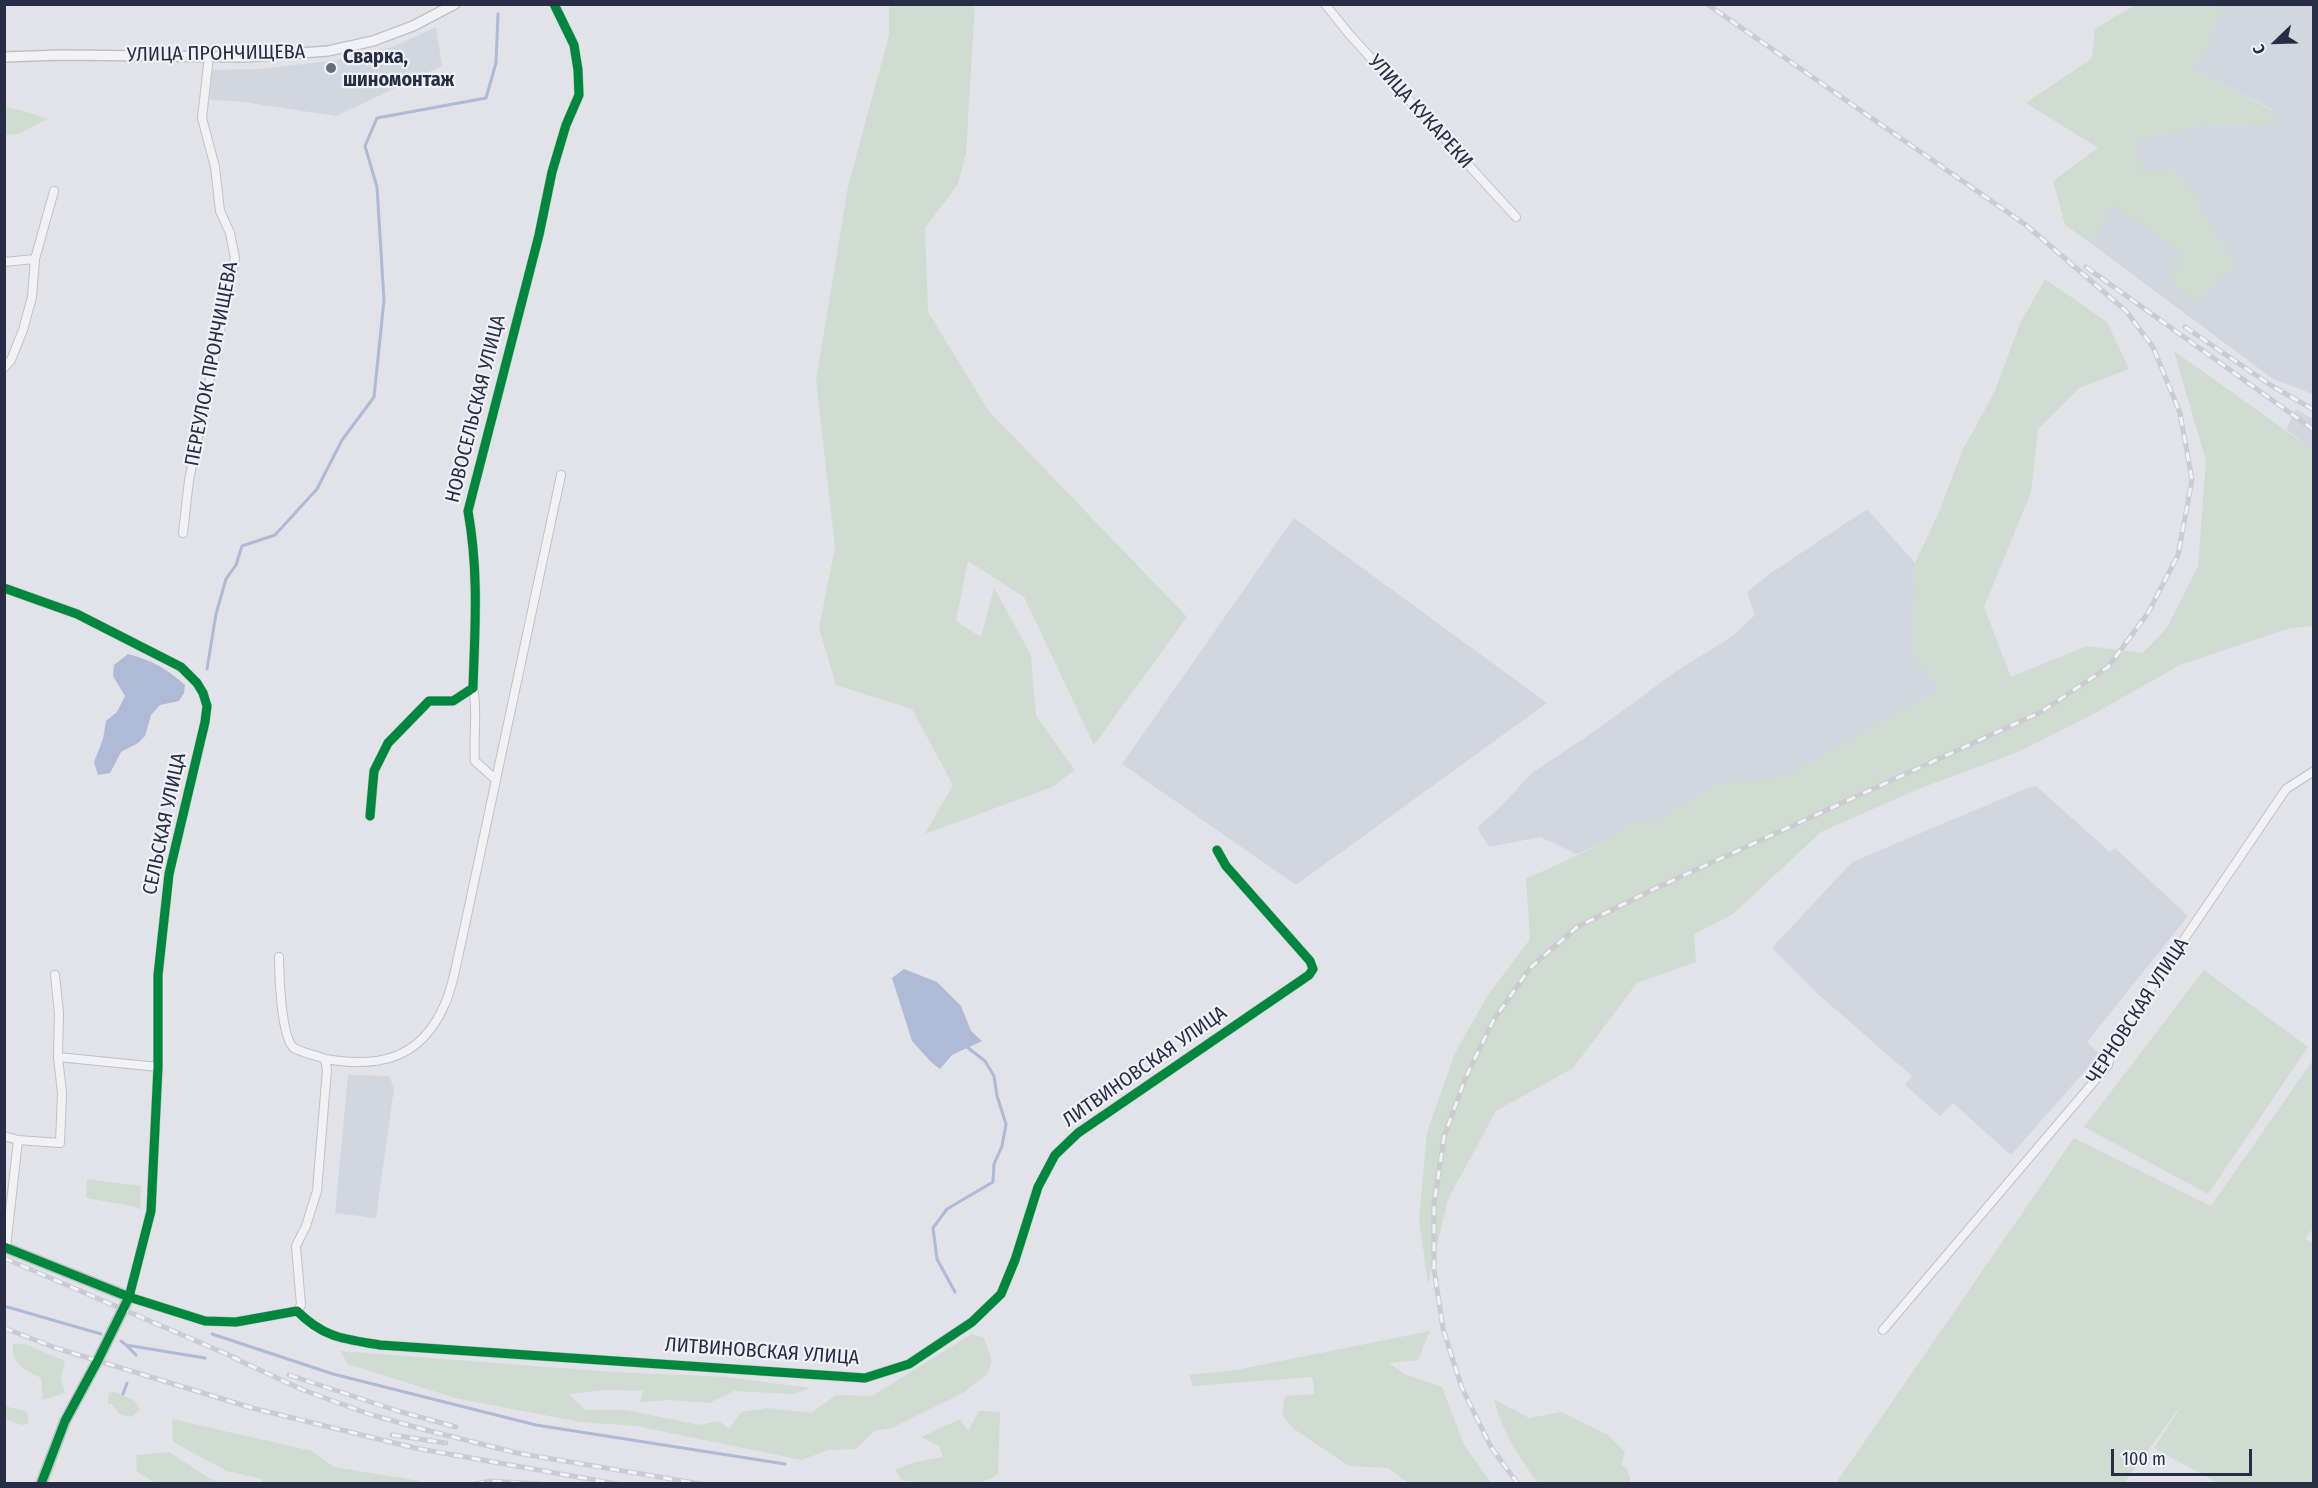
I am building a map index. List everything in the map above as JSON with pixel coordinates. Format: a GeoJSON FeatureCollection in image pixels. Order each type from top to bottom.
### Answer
{"type":"FeatureCollection","features":[{"type":"Feature","properties":{"kind":"street","name":"УЛИЦА ПРОНЧИЩЕВА"},"geometry":{"type":"LineString","coordinates":[[4,57],[33,55],[245,57],[328,51],[373,42],[413,26],[455,4]]}},
{"type":"Feature","properties":{"kind":"street","name":"НОВОСЕЛЬСКАЯ УЛИЦА"},"geometry":{"type":"LineString","coordinates":[[496,780],[475,761],[474,738],[477,705],[473,688],[477,629],[475,549],[468,511],[539,235],[552,172],[566,125],[579,95],[574,45],[554,4]]}},
{"type":"Feature","properties":{"kind":"street","name":"УЛИЦА КУКАРЕКИ"},"geometry":{"type":"LineString","coordinates":[[1325,4],[1349,34],[1516,217]]}},
{"type":"Feature","properties":{"kind":"street","name":"ПЕРЕУЛОК ПРОНЧИЩЕВА"},"geometry":{"type":"LineString","coordinates":[[183,533],[193,459],[235,258],[230,233],[220,210],[215,167],[202,118],[208,56]]}},
{"type":"Feature","properties":{"kind":"street"},"geometry":{"type":"LineString","coordinates":[[4,368],[11,360],[23,330],[32,297],[35,259],[54,190]]}},
{"type":"Feature","properties":{"kind":"street"},"geometry":{"type":"LineString","coordinates":[[4,262],[35,259]]}},
{"type":"Feature","properties":{"kind":"street"},"geometry":{"type":"LineString","coordinates":[[279,957],[279,990],[289,1041],[294,1048],[325,1059],[345,1062],[386,1061],[402,1054],[427,1034],[445,1006],[462,939],[561,476]]}},
{"type":"Feature","properties":{"kind":"street","name":"СЕЛЬСКАЯ УЛИЦА"},"geometry":{"type":"LineString","coordinates":[[4,588],[77,614],[181,667],[197,683],[207,706],[170,874],[158,975],[158,1067],[152,1211],[129,1297]]}},
{"type":"Feature","properties":{"kind":"street"},"geometry":{"type":"LineString","coordinates":[[370,816],[374,771],[388,742],[429,701],[453,701],[473,688]]}},
{"type":"Feature","properties":{"kind":"street","name":"ЧЕРНОВСКАЯ УЛИЦА"},"geometry":{"type":"LineString","coordinates":[[1883,1330],[2108,1065],[2113,1044],[2286,789],[2313,771]]}},
{"type":"Feature","properties":{"kind":"street","name":"ЛИТВИНОВСКАЯ УЛИЦА"},"geometry":{"type":"LineString","coordinates":[[297,1311],[312,1326],[336,1337],[380,1345],[865,1378],[909,1364],[972,1322],[1001,1294],[1015,1260],[1038,1187],[1055,1155],[1078,1133],[1309,975],[1313,969],[1310,961],[1226,866],[1217,850]]}},
{"type":"Feature","properties":{"kind":"street"},"geometry":{"type":"LineString","coordinates":[[4,1136],[18,1140],[60,1143],[62,1093],[58,1057],[59,1013],[55,975]]}},
{"type":"Feature","properties":{"kind":"street"},"geometry":{"type":"LineString","coordinates":[[58,1057],[158,1067]]}},
{"type":"Feature","properties":{"kind":"street"},"geometry":{"type":"LineString","coordinates":[[18,1140],[5,1247],[129,1297],[205,1321],[236,1322],[297,1311],[301,1305],[296,1246],[306,1226],[317,1191],[327,1069],[325,1059]]}},
{"type":"Feature","properties":{"kind":"street"},"geometry":{"type":"LineString","coordinates":[[41,1484],[64,1421],[129,1297]]}},
{"type":"Feature","properties":{"kind":"shaded area"},"geometry":{"type":"Polygon","coordinates":[[[889,5],[975,5],[966,153],[958,184],[925,228],[928,312],[988,410],[1187,617],[1094,745],[1024,597],[968,561],[956,621],[981,637],[994,588],[1031,655],[1036,716],[1075,770],[1052,787],[925,834],[953,785],[912,709],[836,685],[819,628],[835,547],[816,380],[848,186],[889,35],[889,5]]]}},
{"type":"Feature","properties":{"kind":"shaded area"},"geometry":{"type":"Polygon","coordinates":[[[2135,5],[2212,5],[2223,13],[2195,70],[2272,110],[2275,121],[2263,125],[2198,126],[2135,141],[2142,171],[2172,169],[2189,189],[2236,266],[2221,276],[2199,304],[2167,280],[2184,254],[2112,206],[2092,244],[2065,225],[2053,181],[2098,148],[2026,103],[2092,58],[2095,29],[2135,5]]]}},
{"type":"Feature","properties":{"kind":"shaded area"},"geometry":{"type":"Polygon","coordinates":[[[2212,5],[2313,5],[2313,394],[2273,379],[2092,244],[2112,205],[2184,254],[2199,304],[2221,276],[2236,266],[2189,189],[2172,169],[2142,172],[2135,141],[2198,126],[2263,125],[2272,109],[2195,70],[2223,13],[2212,5]]]}},
{"type":"Feature","properties":{"kind":"shaded area"},"geometry":{"type":"Polygon","coordinates":[[[436,27],[442,66],[336,116],[237,101],[210,100],[212,70],[258,69],[332,61],[393,47],[436,27]]]}},
{"type":"Feature","properties":{"kind":"shaded area"},"geometry":{"type":"Polygon","coordinates":[[[5,107],[47,119],[18,134],[5,135],[5,107]]]}},
{"type":"Feature","properties":{"kind":"shaded area"},"geometry":{"type":"Polygon","coordinates":[[[2045,279],[2107,322],[2129,369],[2079,388],[2038,429],[2031,492],[1984,607],[2011,677],[2087,646],[2143,653],[2166,629],[2198,566],[2206,461],[2174,351],[2313,450],[2313,626],[2290,628],[2180,665],[2097,712],[2018,752],[1921,788],[1821,832],[1733,914],[1694,934],[1696,962],[1637,983],[1573,1068],[1496,1111],[1448,1199],[1428,1284],[1419,1219],[1427,1132],[1455,1053],[1488,995],[1530,939],[1526,879],[1606,842],[1634,820],[1652,824],[1717,784],[1780,777],[1816,760],[1940,689],[1912,651],[1915,563],[1939,512],[1962,451],[1994,393],[2020,324],[2045,279]]]}},
{"type":"Feature","properties":{"kind":"shaded area"},"geometry":{"type":"Polygon","coordinates":[[[2296,409],[2313,419],[2313,450],[2286,429],[2296,409]]]}},
{"type":"Feature","properties":{"kind":"shaded area"},"geometry":{"type":"Polygon","coordinates":[[[1867,509],[1915,563],[1912,651],[1940,689],[1816,760],[1781,777],[1717,784],[1652,824],[1634,820],[1606,842],[1577,854],[1540,837],[1489,847],[1477,828],[1532,773],[1602,726],[1675,672],[1733,636],[1755,615],[1747,592],[1771,573],[1867,509]]]}},
{"type":"Feature","properties":{"kind":"shaded area"},"geometry":{"type":"Polygon","coordinates":[[[1294,518],[1547,703],[1296,885],[1122,764],[1294,518]]]}},
{"type":"Feature","properties":{"kind":"shaded area"},"geometry":{"type":"Polygon","coordinates":[[[2036,786],[2110,852],[2115,848],[2188,916],[2087,1042],[2100,1054],[2011,1155],[1953,1103],[1940,1116],[1905,1085],[1912,1076],[1819,995],[1772,948],[1852,862],[2036,786]]]}},
{"type":"Feature","properties":{"kind":"shaded area"},"geometry":{"type":"Polygon","coordinates":[[[2204,970],[2308,1047],[2208,1194],[2084,1127],[2204,970]]]}},
{"type":"Feature","properties":{"kind":"shaded area"},"geometry":{"type":"Polygon","coordinates":[[[2313,1060],[2314,1227],[2305,1239],[2314,1244],[2313,1483],[2218,1483],[2154,1448],[2186,1399],[2124,1483],[1836,1483],[2074,1138],[2211,1206],[2313,1060]]]}},
{"type":"Feature","properties":{"kind":"shaded area"},"geometry":{"type":"Polygon","coordinates":[[[348,1075],[389,1076],[394,1088],[376,1218],[335,1213],[348,1075]]]}},
{"type":"Feature","properties":{"kind":"shaded area"},"geometry":{"type":"Polygon","coordinates":[[[87,1179],[141,1186],[140,1210],[133,1206],[86,1198],[87,1179]]]}},
{"type":"Feature","properties":{"kind":"shaded area"},"geometry":{"type":"Polygon","coordinates":[[[1430,1331],[1418,1360],[1389,1363],[1404,1374],[1442,1387],[1464,1445],[1491,1483],[1409,1483],[1388,1468],[1349,1466],[1294,1429],[1282,1415],[1285,1396],[1315,1394],[1312,1377],[1193,1386],[1189,1375],[1236,1370],[1430,1331]]]}},
{"type":"Feature","properties":{"kind":"shaded area"},"geometry":{"type":"Polygon","coordinates":[[[972,1334],[984,1338],[992,1361],[987,1374],[963,1393],[892,1428],[874,1431],[856,1449],[828,1450],[802,1460],[636,1426],[581,1422],[455,1398],[348,1364],[340,1351],[613,1372],[727,1377],[810,1388],[794,1394],[734,1391],[709,1403],[670,1400],[640,1402],[643,1391],[605,1390],[568,1394],[586,1410],[626,1410],[699,1425],[719,1421],[729,1429],[741,1412],[767,1408],[811,1413],[836,1395],[872,1396],[972,1334]]]}},
{"type":"Feature","properties":{"kind":"shaded area"},"geometry":{"type":"Polygon","coordinates":[[[13,1344],[25,1344],[65,1361],[61,1378],[65,1393],[43,1400],[41,1378],[16,1362],[13,1344]]]}},
{"type":"Feature","properties":{"kind":"shaded area"},"geometry":{"type":"Polygon","coordinates":[[[115,1392],[135,1401],[140,1410],[131,1417],[119,1414],[112,1404],[108,1404],[109,1393],[115,1392]]]}},
{"type":"Feature","properties":{"kind":"shaded area"},"geometry":{"type":"Polygon","coordinates":[[[1494,1399],[1529,1418],[1561,1412],[1608,1435],[1625,1452],[1621,1466],[1627,1468],[1631,1483],[1538,1483],[1524,1464],[1501,1422],[1494,1399]]]}},
{"type":"Feature","properties":{"kind":"shaded area"},"geometry":{"type":"Polygon","coordinates":[[[5,1406],[27,1412],[29,1423],[22,1425],[5,1419],[5,1406]]]}},
{"type":"Feature","properties":{"kind":"shaded area"},"geometry":{"type":"Polygon","coordinates":[[[979,1411],[1000,1412],[998,1474],[981,1483],[936,1484],[902,1480],[895,1470],[915,1462],[943,1457],[939,1446],[921,1437],[960,1419],[968,1431],[979,1411]]]}},
{"type":"Feature","properties":{"kind":"shaded area"},"geometry":{"type":"Polygon","coordinates":[[[172,1419],[312,1451],[334,1467],[420,1481],[413,1484],[262,1483],[262,1479],[227,1471],[173,1442],[172,1419]]]}},
{"type":"Feature","properties":{"kind":"shaded area"},"geometry":{"type":"Polygon","coordinates":[[[169,1452],[210,1479],[222,1483],[156,1483],[137,1472],[136,1455],[169,1452]]]}},
{"type":"Feature","properties":{"kind":"water"},"geometry":{"type":"Polygon","coordinates":[[[128,654],[152,662],[172,674],[185,685],[184,693],[179,701],[160,705],[151,715],[145,736],[138,743],[121,752],[110,773],[98,775],[94,762],[103,739],[106,721],[117,712],[125,696],[113,676],[114,665],[128,654]]]}},
{"type":"Feature","properties":{"kind":"water"},"geometry":{"type":"Polygon","coordinates":[[[904,969],[937,982],[961,1006],[971,1031],[982,1041],[952,1055],[940,1069],[912,1041],[892,978],[904,969]]]}},
{"type":"Feature","properties":{"kind":"waterway"},"geometry":{"type":"LineString","coordinates":[[207,669],[216,614],[226,579],[236,565],[242,546],[275,535],[317,489],[342,440],[374,397],[384,300],[377,187],[365,146],[377,118],[486,98],[496,63],[498,14]]}},
{"type":"Feature","properties":{"kind":"waterway"},"geometry":{"type":"LineString","coordinates":[[955,1292],[937,1259],[933,1228],[947,1209],[993,1182],[994,1164],[1002,1146],[1006,1124],[997,1096],[994,1076],[985,1061],[967,1047]]}},
{"type":"Feature","properties":{"kind":"waterway"},"geometry":{"type":"LineString","coordinates":[[4,1306],[101,1334]]}},
{"type":"Feature","properties":{"kind":"waterway"},"geometry":{"type":"LineString","coordinates":[[212,1334],[333,1374],[536,1425],[785,1464]]}},
{"type":"Feature","properties":{"kind":"waterway"},"geometry":{"type":"LineString","coordinates":[[121,1341],[126,1345],[205,1358]]}},
{"type":"Feature","properties":{"kind":"waterway"},"geometry":{"type":"LineString","coordinates":[[127,1346],[136,1355]]}},
{"type":"Feature","properties":{"kind":"waterway"},"geometry":{"type":"LineString","coordinates":[[123,1394],[127,1383]]}},
{"type":"Feature","properties":{"kind":"railway"},"geometry":{"type":"LineString","coordinates":[[1518,1484],[1491,1447],[1462,1388],[1443,1329],[1434,1269],[1434,1205],[1444,1137],[1465,1079],[1493,1021],[1530,968],[1577,927],[1654,889],[2041,712],[2108,667],[2148,613],[2178,555],[2192,480],[2180,413],[2153,347],[2126,311],[2026,225],[1707,4]]}},
{"type":"Feature","properties":{"kind":"railway"},"geometry":{"type":"LineString","coordinates":[[2086,267],[2314,430]]}},
{"type":"Feature","properties":{"kind":"railway"},"geometry":{"type":"LineString","coordinates":[[2185,327],[2272,386],[2314,410]]}},
{"type":"Feature","properties":{"kind":"railway"},"geometry":{"type":"LineString","coordinates":[[4,1258],[238,1359]]}},
{"type":"Feature","properties":{"kind":"railway"},"geometry":{"type":"LineString","coordinates":[[4,1328],[56,1348],[252,1408],[415,1448],[617,1484]]}},
{"type":"Feature","properties":{"kind":"railway"},"geometry":{"type":"LineString","coordinates":[[232,1357],[303,1390],[369,1414],[422,1429],[517,1453],[701,1484]]}},
{"type":"Feature","properties":{"kind":"railway"},"geometry":{"type":"LineString","coordinates":[[289,1375],[398,1411],[456,1427]]}},
{"type":"Feature","properties":{"kind":"railway"},"geometry":{"type":"LineString","coordinates":[[392,1435],[446,1443]]}},
{"type":"Feature","properties":{"kind":"railway"},"geometry":{"type":"LineString","coordinates":[[475,1484],[490,1481],[540,1484]]}},
{"type":"Feature","properties":{"kind":"cycle path"},"geometry":{"type":"LineString","coordinates":[[370,816],[374,771],[388,743],[429,701],[453,701],[473,688],[475,578],[468,511],[539,235],[552,172],[566,125],[579,95],[574,45],[554,4]]}},
{"type":"Feature","properties":{"kind":"cycle path"},"geometry":{"type":"LineString","coordinates":[[4,588],[77,614],[181,667],[197,683],[207,706],[169,874],[158,975],[158,1067],[151,1211],[129,1297],[65,1421],[41,1484]]}},
{"type":"Feature","properties":{"kind":"cycle path"},"geometry":{"type":"LineString","coordinates":[[4,1247],[129,1297],[205,1321],[236,1322],[297,1311],[316,1327],[335,1336],[380,1345],[865,1378],[909,1364],[972,1322],[1001,1294],[1015,1260],[1038,1187],[1055,1155],[1078,1133],[1309,975],[1313,969],[1310,961],[1226,866],[1217,850]]}},
{"type":"Feature","properties":{"kind":"place","name":"Сварка, шиномонтаж"},"geometry":{"type":"Point","coordinates":[331,68]}}]}
